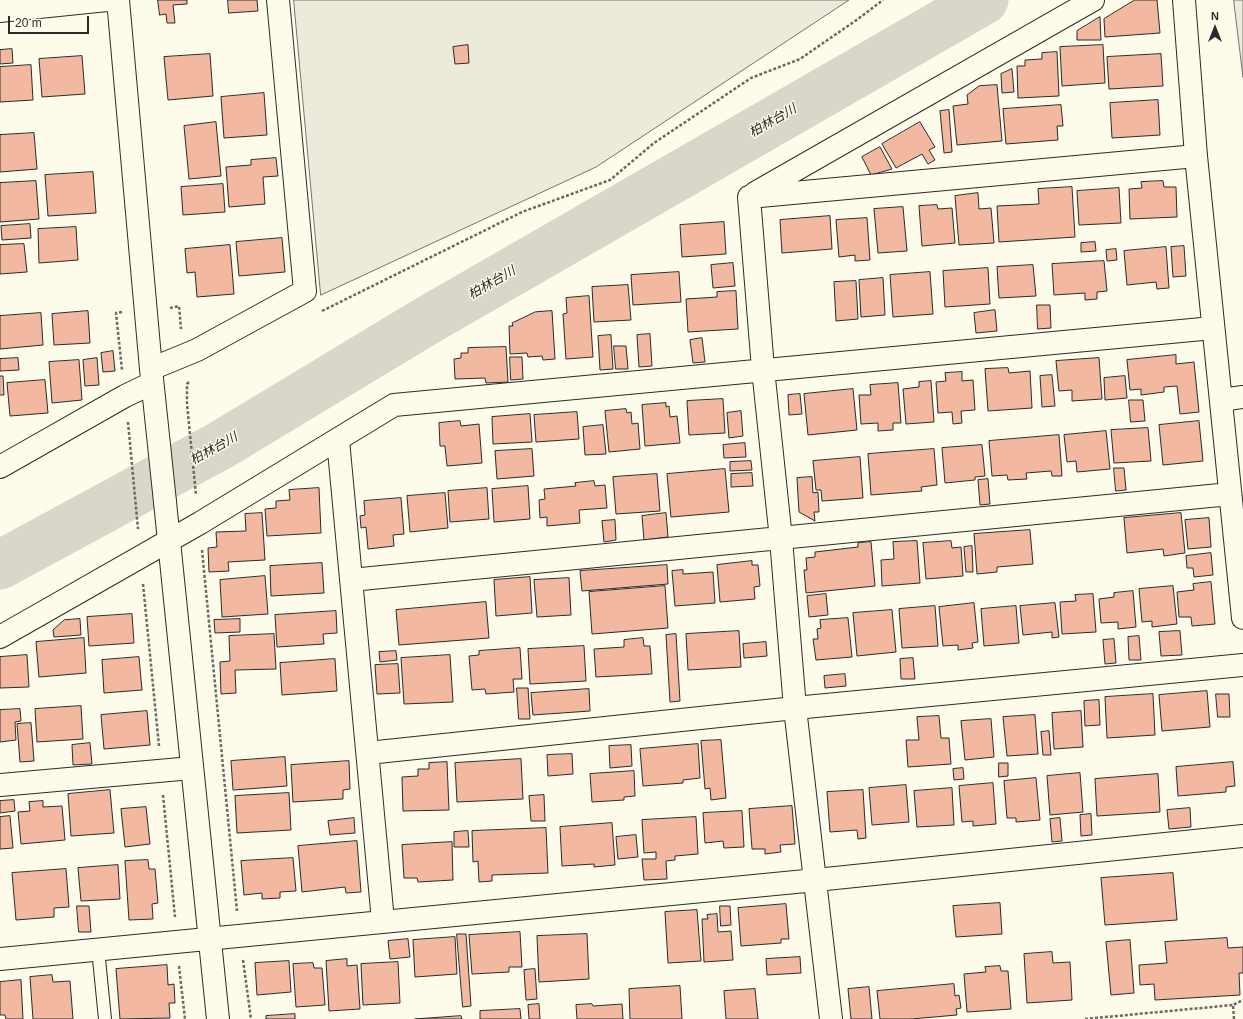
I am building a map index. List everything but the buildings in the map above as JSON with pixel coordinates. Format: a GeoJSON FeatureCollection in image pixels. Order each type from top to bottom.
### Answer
{"type":"FeatureCollection","features":[{"type":"Feature","properties":{"kind":"street"},"geometry":{"type":"LineString","coordinates":[[0,11],[107,0]]}},
{"type":"Feature","properties":{"kind":"street"},"geometry":{"type":"LineString","coordinates":[[118,0],[156,419],[218,1019]]}},
{"type":"Feature","properties":{"kind":"street"},"geometry":{"type":"LineString","coordinates":[[0,467],[125,396],[152,376],[197,350],[305,292],[278,0]]}},
{"type":"Feature","properties":{"kind":"street"},"geometry":{"type":"LineString","coordinates":[[749,197],[1093,0]]}},
{"type":"Feature","properties":{"kind":"street"},"geometry":{"type":"LineString","coordinates":[[1184,0],[1196,156],[1243,618]]}},
{"type":"Feature","properties":{"kind":"street"},"geometry":{"type":"LineString","coordinates":[[749,197],[1196,156]]}},
{"type":"Feature","properties":{"kind":"street"},"geometry":{"type":"LineString","coordinates":[[749,197],[763,369],[781,539],[795,708],[831,1019]]}},
{"type":"Feature","properties":{"kind":"street"},"geometry":{"type":"LineString","coordinates":[[0,637],[200,523],[394,405],[763,369],[1214,328]]}},
{"type":"Feature","properties":{"kind":"street"},"geometry":{"type":"LineString","coordinates":[[1221,400],[1243,398]]}},
{"type":"Feature","properties":{"kind":"street"},"geometry":{"type":"LineString","coordinates":[[338,440],[383,921]]}},
{"type":"Feature","properties":{"kind":"street"},"geometry":{"type":"LineString","coordinates":[[351,580],[1230,494]]}},
{"type":"Feature","properties":{"kind":"street"},"geometry":{"type":"LineString","coordinates":[[368,753],[795,708],[1243,665]]}},
{"type":"Feature","properties":{"kind":"street"},"geometry":{"type":"LineString","coordinates":[[0,785],[192,768]]}},
{"type":"Feature","properties":{"kind":"street"},"geometry":{"type":"LineString","coordinates":[[0,959],[816,880],[1243,836]]}},
{"type":"Feature","properties":{"kind":"lane"},"geometry":{"type":"LineString","coordinates":[[98,949],[105,1019]]}},
{"type":"Feature","properties":{"kind":"path"},"geometry":{"type":"LineString","coordinates":[[318,313],[522,212],[610,180],[654,143],[751,78],[800,59],[883,0]]}},
{"type":"Feature","properties":{"kind":"path"},"geometry":{"type":"LineString","coordinates":[[191,380],[187,384],[187,404],[200,523],[239,935],[251,1019]]}},
{"type":"Feature","properties":{"kind":"path"},"geometry":{"type":"LineString","coordinates":[[129,434],[137,518]]}},
{"type":"Feature","properties":{"kind":"path"},"geometry":{"type":"LineString","coordinates":[[1084,1019],[1233,1005],[1243,1000]]}},
{"type":"Feature","properties":{"kind":"path"},"geometry":{"type":"LineString","coordinates":[[1233,1005],[1234,1019]]}},
{"type":"Feature","properties":{"kind":"shaded area"},"geometry":{"type":"Polygon","coordinates":[[[294,0],[849,0],[596,167],[321,295],[294,0]]]}},
{"type":"Feature","properties":{"kind":"shaded area"},"geometry":{"type":"Polygon","coordinates":[[[1234,0],[1243,0],[1243,77],[1234,0]]]}},
{"type":"Feature","properties":{"kind":"waterway","name":"柏林台川"},"geometry":{"type":"LineString","coordinates":[[0,565],[221,445],[428,320],[984,0]]}}]}
